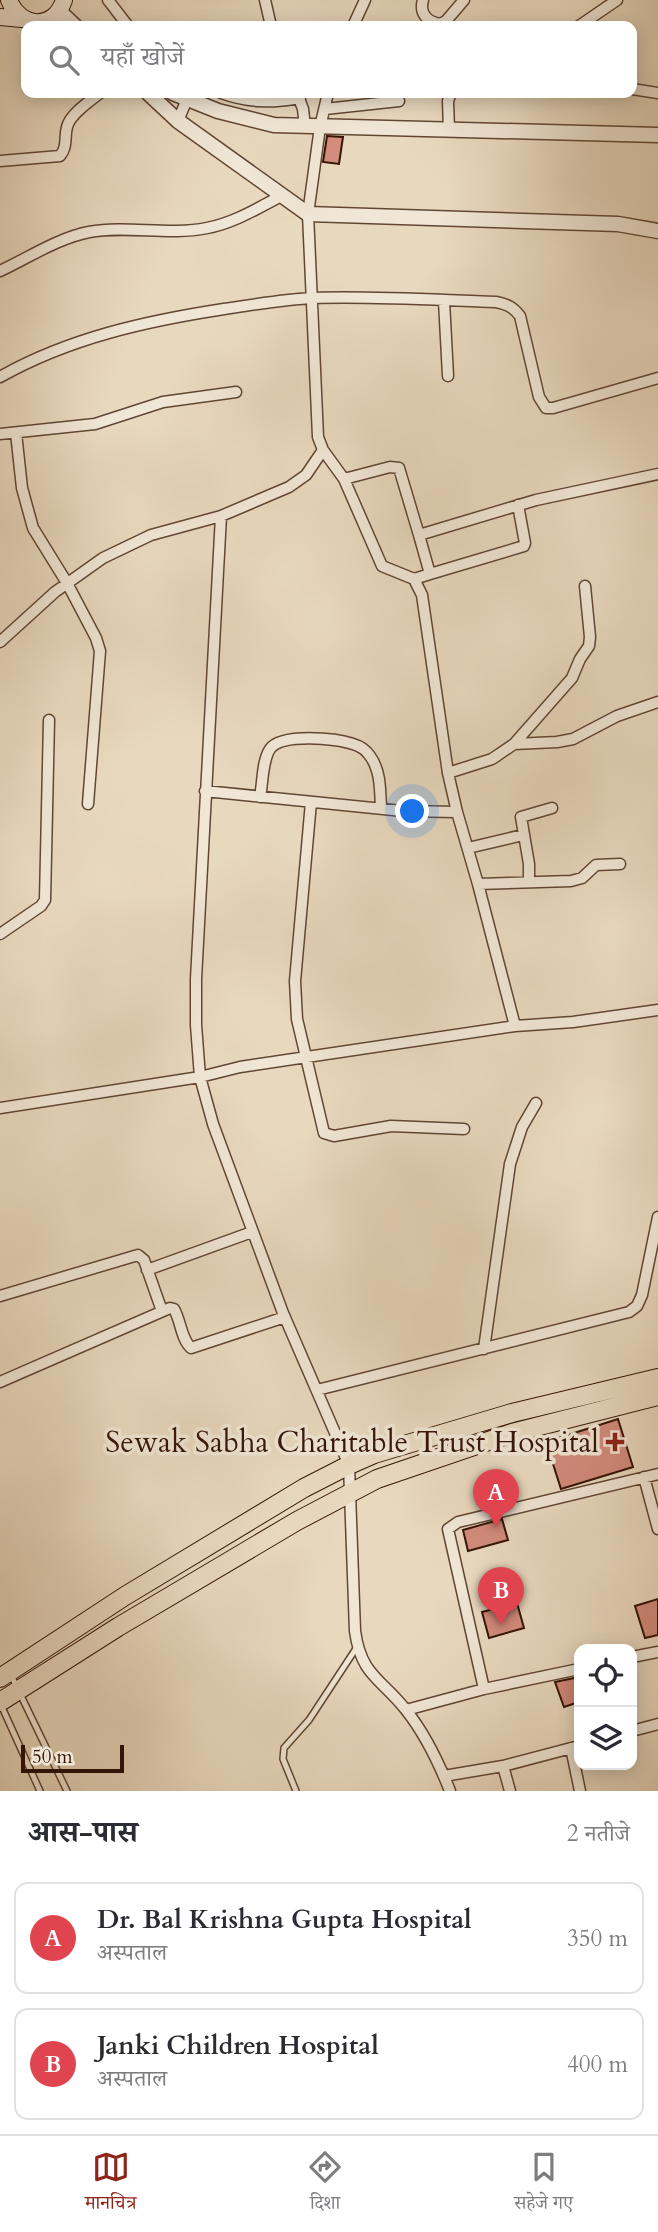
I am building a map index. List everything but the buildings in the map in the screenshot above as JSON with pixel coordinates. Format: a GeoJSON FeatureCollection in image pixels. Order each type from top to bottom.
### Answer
{"type":"FeatureCollection","features":[{"type":"Feature","properties":{"kind":"main road"},"geometry":{"type":"LineString","coordinates":[[9,0],[22,19]]}},
{"type":"Feature","properties":{"kind":"main road"},"geometry":{"type":"LineString","coordinates":[[45,21],[52,18],[61,6]]}},
{"type":"Feature","properties":{"kind":"main road"},"geometry":{"type":"LineString","coordinates":[[0,17],[29,21]]}},
{"type":"Feature","properties":{"kind":"main road"},"geometry":{"type":"LineString","coordinates":[[4,1675],[125,1596],[349,1465],[374,1454],[512,1413],[658,1378]]}},
{"type":"Feature","properties":{"kind":"main road"},"geometry":{"type":"LineString","coordinates":[[0,1703],[118,1627],[297,1521],[388,1475],[499,1437],[658,1396]]}},
{"type":"Feature","properties":{"kind":"street"},"geometry":{"type":"LineString","coordinates":[[107,0],[124,21]]}},
{"type":"Feature","properties":{"kind":"street"},"geometry":{"type":"LineString","coordinates":[[265,0],[270,21]]}},
{"type":"Feature","properties":{"kind":"street"},"geometry":{"type":"LineString","coordinates":[[354,21],[365,0]]}},
{"type":"Feature","properties":{"kind":"street"},"geometry":{"type":"LineString","coordinates":[[423,0],[423,14],[432,21]]}},
{"type":"Feature","properties":{"kind":"street"},"geometry":{"type":"LineString","coordinates":[[446,21],[464,0]]}},
{"type":"Feature","properties":{"kind":"street"},"geometry":{"type":"LineString","coordinates":[[586,21],[617,0]]}},
{"type":"Feature","properties":{"kind":"street"},"geometry":{"type":"LineString","coordinates":[[61,6],[72,21]]}},
{"type":"Feature","properties":{"kind":"street"},"geometry":{"type":"LineString","coordinates":[[637,90],[658,93]]}},
{"type":"Feature","properties":{"kind":"street"},"geometry":{"type":"LineString","coordinates":[[0,161],[60,156],[66,144],[66,127],[70,120],[94,98]]}},
{"type":"Feature","properties":{"kind":"street"},"geometry":{"type":"LineString","coordinates":[[153,98],[178,121],[307,215],[618,224],[658,231]]}},
{"type":"Feature","properties":{"kind":"street"},"geometry":{"type":"LineString","coordinates":[[235,98],[257,103],[286,98]]}},
{"type":"Feature","properties":{"kind":"street"},"geometry":{"type":"LineString","coordinates":[[299,98],[313,127]]}},
{"type":"Feature","properties":{"kind":"street"},"geometry":{"type":"LineString","coordinates":[[327,98],[324,109],[313,127],[307,215],[313,298],[316,422],[323,450],[344,480],[382,566],[414,579],[524,546],[518,505]]}},
{"type":"Feature","properties":{"kind":"street"},"geometry":{"type":"LineString","coordinates":[[449,130],[450,98]]}},
{"type":"Feature","properties":{"kind":"street"},"geometry":{"type":"LineString","coordinates":[[178,121],[187,99],[250,121],[313,127],[658,135]]}},
{"type":"Feature","properties":{"kind":"street"},"geometry":{"type":"LineString","coordinates":[[324,109],[399,101]]}},
{"type":"Feature","properties":{"kind":"street"},"geometry":{"type":"LineString","coordinates":[[0,271],[74,236],[107,230],[206,229],[234,220],[281,196]]}},
{"type":"Feature","properties":{"kind":"street"},"geometry":{"type":"LineString","coordinates":[[0,377],[26,362],[67,345],[154,321],[313,298],[496,302],[514,308],[520,316],[539,397],[546,408],[658,378]]}},
{"type":"Feature","properties":{"kind":"street"},"geometry":{"type":"LineString","coordinates":[[444,301],[448,376]]}},
{"type":"Feature","properties":{"kind":"street"},"geometry":{"type":"LineString","coordinates":[[0,434],[95,424],[163,402],[236,392]]}},
{"type":"Feature","properties":{"kind":"street"},"geometry":{"type":"LineString","coordinates":[[16,433],[26,511],[96,638],[100,652],[88,804]]}},
{"type":"Feature","properties":{"kind":"street"},"geometry":{"type":"LineString","coordinates":[[0,642],[55,592],[103,558],[151,535],[221,516],[301,480],[323,450]]}},
{"type":"Feature","properties":{"kind":"street"},"geometry":{"type":"LineString","coordinates":[[344,480],[390,467],[399,468],[430,574]]}},
{"type":"Feature","properties":{"kind":"street"},"geometry":{"type":"LineString","coordinates":[[419,536],[518,505],[658,474]]}},
{"type":"Feature","properties":{"kind":"street"},"geometry":{"type":"LineString","coordinates":[[221,516],[196,979],[200,1077],[220,1146],[252,1232],[285,1317],[349,1465],[357,1647],[360,1658],[406,1710],[450,1791]]}},
{"type":"Feature","properties":{"kind":"street"},"geometry":{"type":"LineString","coordinates":[[414,579],[422,594],[448,773],[515,1026]]}},
{"type":"Feature","properties":{"kind":"street"},"geometry":{"type":"LineString","coordinates":[[448,773],[492,758],[514,744],[572,678],[589,646],[585,586]]}},
{"type":"Feature","properties":{"kind":"street"},"geometry":{"type":"LineString","coordinates":[[514,744],[557,742],[573,738],[617,716],[658,702]]}},
{"type":"Feature","properties":{"kind":"street"},"geometry":{"type":"LineString","coordinates":[[0,934],[41,906],[45,900],[49,720]]}},
{"type":"Feature","properties":{"kind":"street"},"geometry":{"type":"LineString","coordinates":[[260,797],[267,756],[272,746],[292,739],[339,741],[351,743],[370,755],[380,778],[381,808]]}},
{"type":"Feature","properties":{"kind":"street"},"geometry":{"type":"LineString","coordinates":[[205,791],[381,808],[457,812]]}},
{"type":"Feature","properties":{"kind":"street"},"geometry":{"type":"LineString","coordinates":[[311,802],[295,981],[297,1019],[324,1133],[329,1135],[391,1126],[464,1129]]}},
{"type":"Feature","properties":{"kind":"street"},"geometry":{"type":"LineString","coordinates":[[528,881],[521,817],[552,808]]}},
{"type":"Feature","properties":{"kind":"street"},"geometry":{"type":"LineString","coordinates":[[468,848],[523,835]]}},
{"type":"Feature","properties":{"kind":"street"},"geometry":{"type":"LineString","coordinates":[[478,884],[571,881],[582,877],[596,865],[620,864]]}},
{"type":"Feature","properties":{"kind":"street"},"geometry":{"type":"LineString","coordinates":[[0,1108],[200,1077],[240,1067],[515,1026],[573,1022],[658,1010]]}},
{"type":"Feature","properties":{"kind":"street"},"geometry":{"type":"LineString","coordinates":[[484,1349],[510,1164],[522,1127],[536,1103]]}},
{"type":"Feature","properties":{"kind":"street"},"geometry":{"type":"LineString","coordinates":[[317,1390],[622,1314],[637,1306],[642,1296],[658,1217]]}},
{"type":"Feature","properties":{"kind":"street"},"geometry":{"type":"LineString","coordinates":[[147,1270],[252,1232]]}},
{"type":"Feature","properties":{"kind":"street"},"geometry":{"type":"LineString","coordinates":[[0,1296],[134,1255],[141,1257],[162,1311]]}},
{"type":"Feature","properties":{"kind":"street"},"geometry":{"type":"LineString","coordinates":[[0,1382],[162,1311],[174,1309],[191,1348],[285,1317]]}},
{"type":"Feature","properties":{"kind":"street"},"geometry":{"type":"LineString","coordinates":[[484,1689],[448,1530],[457,1522],[658,1474]]}},
{"type":"Feature","properties":{"kind":"street"},"geometry":{"type":"LineString","coordinates":[[644,1477],[658,1529]]}},
{"type":"Feature","properties":{"kind":"street"},"geometry":{"type":"LineString","coordinates":[[637,1656],[658,1652]]}},
{"type":"Feature","properties":{"kind":"street"},"geometry":{"type":"LineString","coordinates":[[406,1710],[484,1689],[574,1670]]}},
{"type":"Feature","properties":{"kind":"street"},"geometry":{"type":"LineString","coordinates":[[637,1730],[658,1724]]}},
{"type":"Feature","properties":{"kind":"street"},"geometry":{"type":"LineString","coordinates":[[444,1776],[503,1766],[574,1747]]}},
{"type":"Feature","properties":{"kind":"street"},"geometry":{"type":"LineString","coordinates":[[503,1766],[510,1791]]}},
{"type":"Feature","properties":{"kind":"street"},"geometry":{"type":"LineString","coordinates":[[578,1770],[580,1791]]}},
{"type":"Feature","properties":{"kind":"lane"},"geometry":{"type":"LineString","coordinates":[[296,1791],[283,1759],[284,1748],[309,1720],[357,1647]]}},
{"type":"Feature","properties":{"kind":"lane"},"geometry":{"type":"LineString","coordinates":[[4,1675],[19,1690],[67,1791]]}},
{"type":"Feature","properties":{"kind":"lane"},"geometry":{"type":"LineString","coordinates":[[0,1703],[40,1791]]}},
{"type":"Feature","properties":{"kind":"place","name":"Sewak Sabha Charitable Trust Hospital"},"geometry":{"type":"Point","coordinates":[615,1442]}},
{"type":"Feature","properties":{"kind":"place","name":"Dr. Bal Krishna Gupta Hospital"},"geometry":{"type":"Point","coordinates":[496,1527]}},
{"type":"Feature","properties":{"kind":"place","name":"Janki Children Hospital"},"geometry":{"type":"Point","coordinates":[501,1625]}}]}
